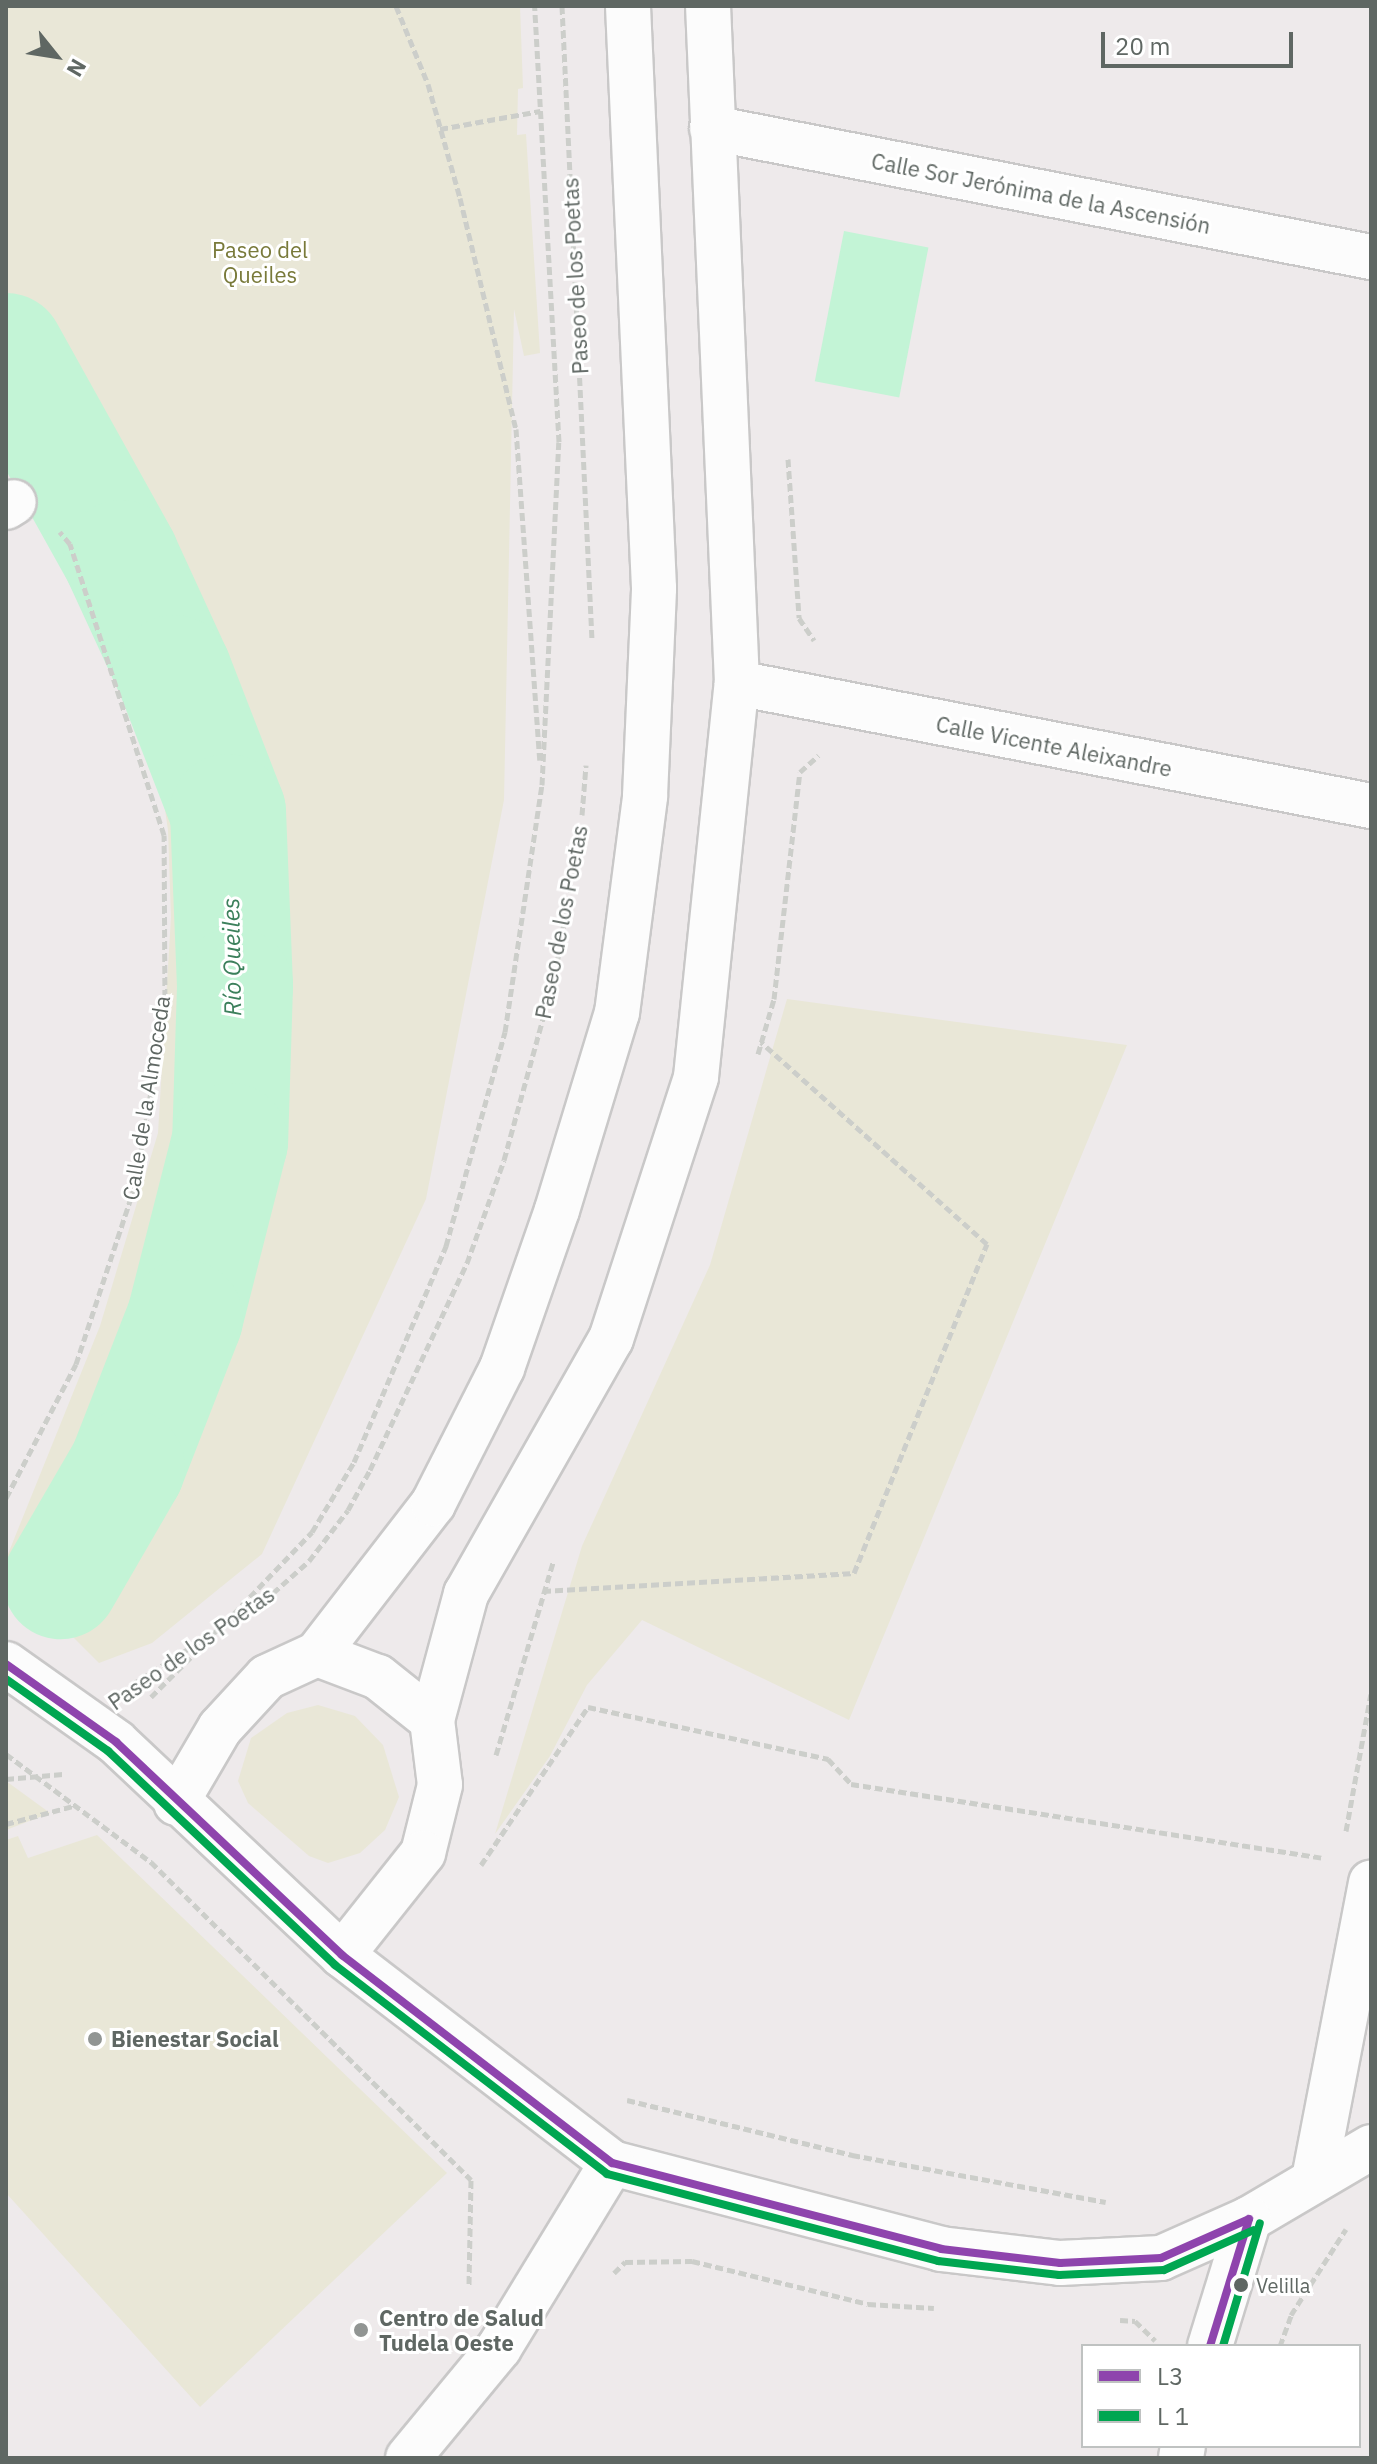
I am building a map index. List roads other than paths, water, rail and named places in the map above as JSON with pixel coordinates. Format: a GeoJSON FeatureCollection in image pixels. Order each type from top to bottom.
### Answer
{"type":"FeatureCollection","features":[{"type":"Feature","properties":{"kind":"street"},"geometry":{"type":"LineString","coordinates":[[176,1803],[220,1728],[267,1677],[317,1654],[433,1504],[502,1368],[557,1210],[617,1013],[645,796],[654,588],[628,6]]}},
{"type":"Feature","properties":{"kind":"street"},"geometry":{"type":"LineString","coordinates":[[342,1955],[423,1853],[440,1785],[432,1720],[466,1594],[611,1339],[696,1077],[737,683],[708,6]]}},
{"type":"Feature","properties":{"kind":"street","name":"Calle Sor Jerónima de la Ascensión"},"geometry":{"type":"LineString","coordinates":[[712,128],[1371,257]]}},
{"type":"Feature","properties":{"kind":"street","name":"Calle Vicente Aleixandre"},"geometry":{"type":"LineString","coordinates":[[737,683],[1371,806]]}},
{"type":"Feature","properties":{"kind":"street"},"geometry":{"type":"LineString","coordinates":[[317,1654],[378,1677],[432,1720]]}},
{"type":"Feature","properties":{"kind":"street"},"geometry":{"type":"LineString","coordinates":[[6,1664],[90,1722],[342,1955],[612,2163],[941,2249],[1060,2263],[1161,2258],[1249,2219],[1371,2147]]}},
{"type":"Feature","properties":{"kind":"street"},"geometry":{"type":"LineString","coordinates":[[1314,2179],[1366,1932],[1371,1882]]}},
{"type":"Feature","properties":{"kind":"street"},"geometry":{"type":"LineString","coordinates":[[408,2458],[499,2348],[612,2163]]}},
{"type":"Feature","properties":{"kind":"street"},"geometry":{"type":"LineString","coordinates":[[1211,2344],[1249,2219]]}},
{"type":"Feature","properties":{"kind":"waterway","name":"Río Queiles"},"geometry":{"type":"LineString","coordinates":[[6,351],[121,558],[174,673],[228,812],[235,986],[230,1141],[185,1318],[127,1467],[61,1581]]}},
{"type":"Feature","properties":{"kind":"place","name":"Bienestar Social"},"geometry":{"type":"Point","coordinates":[95,2039]}},
{"type":"Feature","properties":{"kind":"place","name":"Velilla"},"geometry":{"type":"Point","coordinates":[1241,2285]}},
{"type":"Feature","properties":{"kind":"place","name":"Centro de Salud Tudela Oeste"},"geometry":{"type":"Point","coordinates":[361,2330]}},
{"type":"Feature","properties":{"kind":"park label","name":"Paseo del Queiles"},"geometry":{"type":"Point","coordinates":[260,262]}}]}
